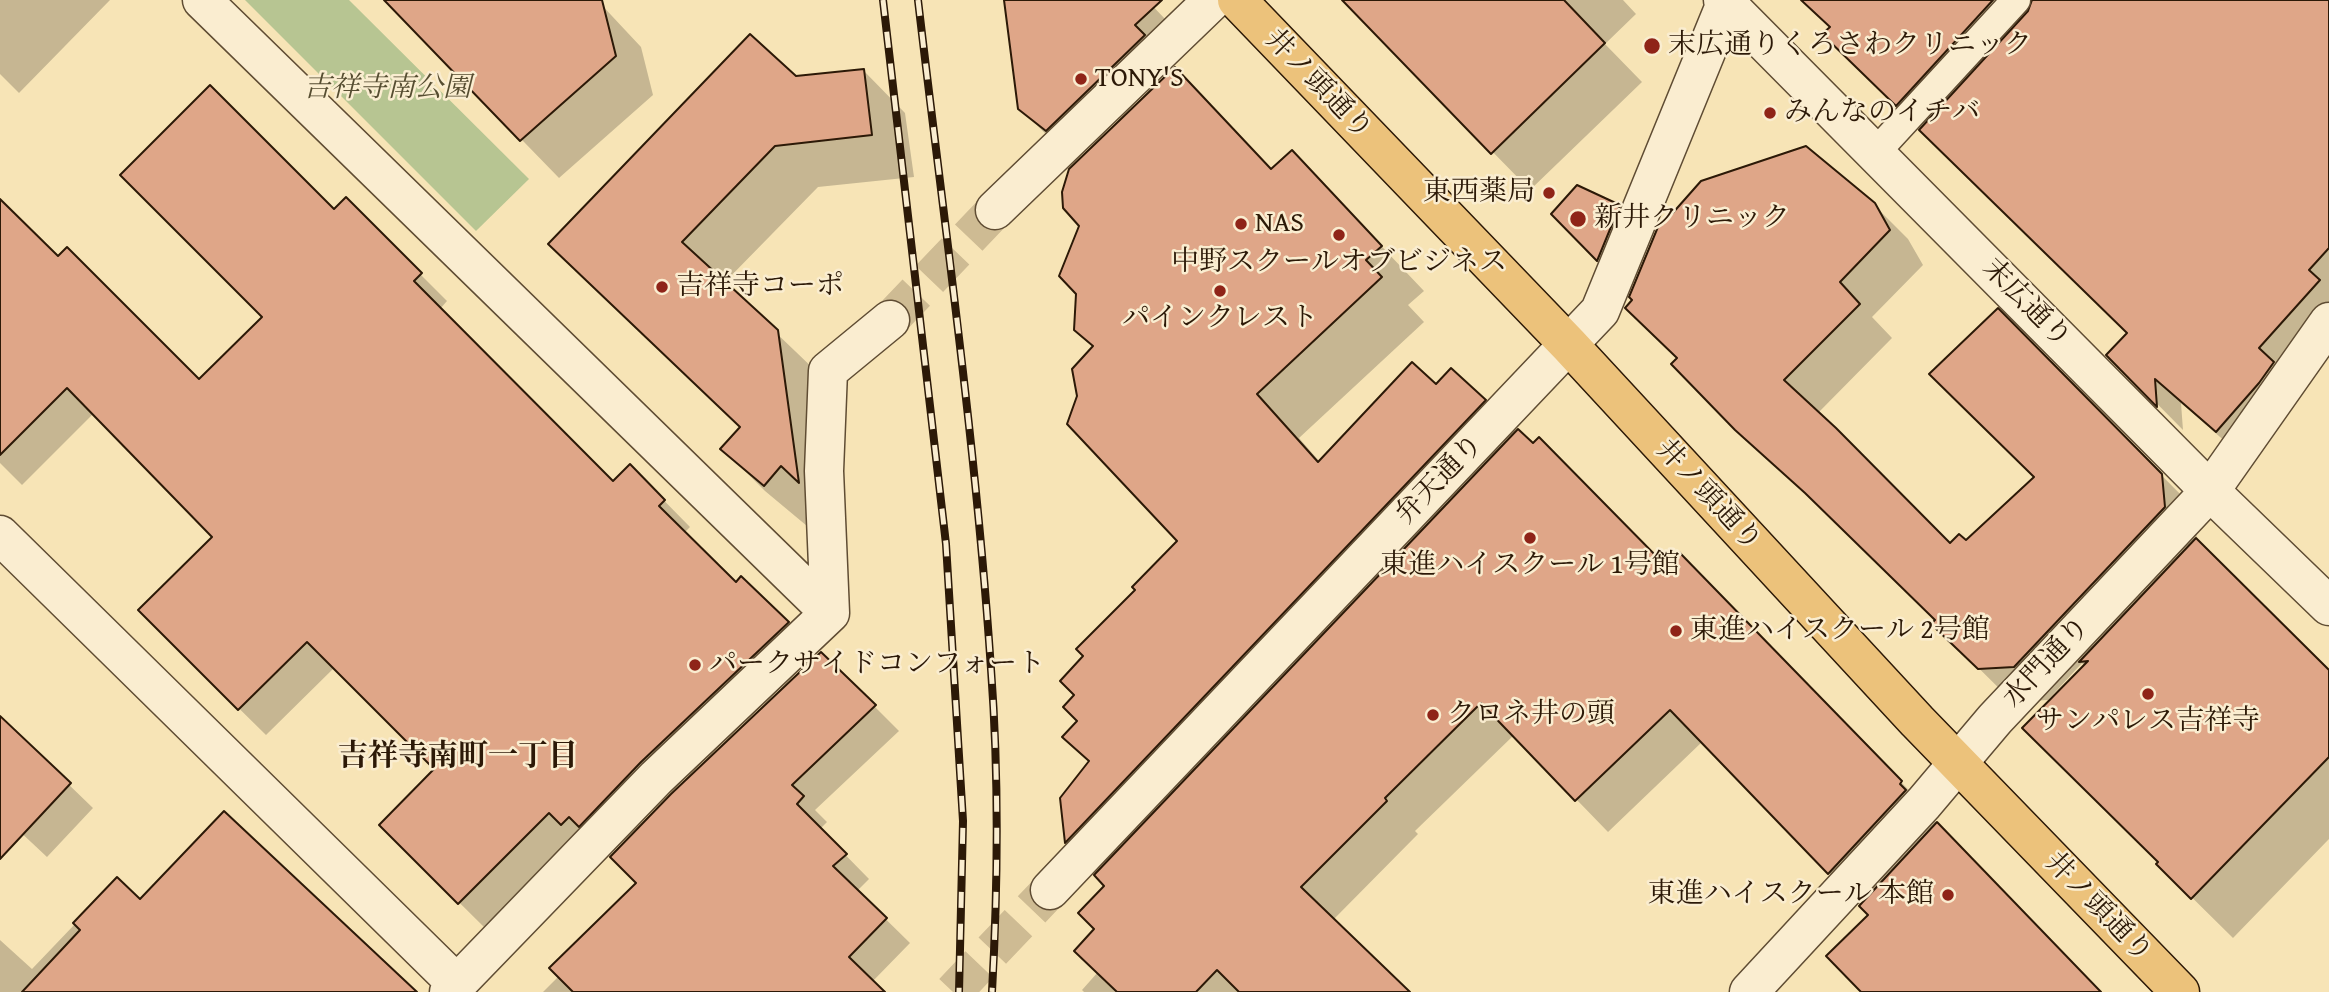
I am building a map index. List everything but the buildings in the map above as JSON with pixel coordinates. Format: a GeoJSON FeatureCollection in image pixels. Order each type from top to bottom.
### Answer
{"type":"FeatureCollection","features":[{"type":"Feature","properties":{"kind":"main road","name":"井ノ頭通り"},"geometry":{"type":"LineString","coordinates":[[1237,0],[1569,345],[1958,764],[2180,992]]}},
{"type":"Feature","properties":{"kind":"street"},"geometry":{"type":"LineString","coordinates":[[202,0],[830,613]]}},
{"type":"Feature","properties":{"kind":"street"},"geometry":{"type":"LineString","coordinates":[[995,210],[1213,0]]}},
{"type":"Feature","properties":{"kind":"street","name":"弁天通り"},"geometry":{"type":"LineString","coordinates":[[1050,890],[1600,311],[1724,1]]}},
{"type":"Feature","properties":{"kind":"street","name":"末広通り"},"geometry":{"type":"LineString","coordinates":[[1724,1],[1877,152],[2210,491],[2329,606]]}},
{"type":"Feature","properties":{"kind":"street"},"geometry":{"type":"LineString","coordinates":[[0,535],[453,988],[656,778],[830,613],[824,471],[828,371],[890,320]]}},
{"type":"Feature","properties":{"kind":"street","name":"水門通り"},"geometry":{"type":"LineString","coordinates":[[1763,987],[1995,719],[2210,491],[2329,322]]}},
{"type":"Feature","properties":{"kind":"lane"},"geometry":{"type":"LineString","coordinates":[[1877,152],[2016,0]]}},
{"type":"Feature","properties":{"kind":"green space","name":"吉祥寺南公園"},"geometry":{"type":"Polygon","coordinates":[[[245,0],[349,0],[529,179],[476,231],[245,0]]]}},
{"type":"Feature","properties":{"kind":"tunnel"},"geometry":{"type":"LineString","coordinates":[[890,320],[995,210]]}},
{"type":"Feature","properties":{"kind":"tunnel"},"geometry":{"type":"LineString","coordinates":[[953,992],[1050,890]]}},
{"type":"Feature","properties":{"kind":"railway"},"geometry":{"type":"LineString","coordinates":[[883,0],[946,544],[963,821],[959,992]]}},
{"type":"Feature","properties":{"kind":"railway"},"geometry":{"type":"LineString","coordinates":[[918,0],[968,418],[985,585],[997,830],[992,992]]}},
{"type":"Feature","properties":{"kind":"place","name":"末広通りくろさわクリニック"},"geometry":{"type":"Point","coordinates":[1652,46]}},
{"type":"Feature","properties":{"kind":"place","name":"TONY'S"},"geometry":{"type":"Point","coordinates":[1081,79]}},
{"type":"Feature","properties":{"kind":"place","name":"みんなのイチバ"},"geometry":{"type":"Point","coordinates":[1770,113]}},
{"type":"Feature","properties":{"kind":"place","name":"東西薬局"},"geometry":{"type":"Point","coordinates":[1549,193]}},
{"type":"Feature","properties":{"kind":"place","name":"新井クリニック"},"geometry":{"type":"Point","coordinates":[1578,219]}},
{"type":"Feature","properties":{"kind":"place","name":"NAS"},"geometry":{"type":"Point","coordinates":[1241,224]}},
{"type":"Feature","properties":{"kind":"place","name":"中野スクールオブビジネス"},"geometry":{"type":"Point","coordinates":[1339,235]}},
{"type":"Feature","properties":{"kind":"place","name":"吉祥寺コーポ"},"geometry":{"type":"Point","coordinates":[662,287]}},
{"type":"Feature","properties":{"kind":"place","name":"パインクレスト"},"geometry":{"type":"Point","coordinates":[1220,291]}},
{"type":"Feature","properties":{"kind":"place","name":"東進ハイスクール 1号館"},"geometry":{"type":"Point","coordinates":[1530,538]}},
{"type":"Feature","properties":{"kind":"place","name":"東進ハイスクール 2号館"},"geometry":{"type":"Point","coordinates":[1676,631]}},
{"type":"Feature","properties":{"kind":"place","name":"パークサイドコンフォート"},"geometry":{"type":"Point","coordinates":[695,665]}},
{"type":"Feature","properties":{"kind":"place","name":"サンパレス吉祥寺"},"geometry":{"type":"Point","coordinates":[2148,694]}},
{"type":"Feature","properties":{"kind":"place","name":"クロネ井の頭"},"geometry":{"type":"Point","coordinates":[1433,715]}},
{"type":"Feature","properties":{"kind":"place","name":"東進ハイスクール 本館"},"geometry":{"type":"Point","coordinates":[1948,895]}},
{"type":"Feature","properties":{"kind":"district","name":"吉祥寺南町一丁目"},"geometry":{"type":"Point","coordinates":[458,757]}}]}
